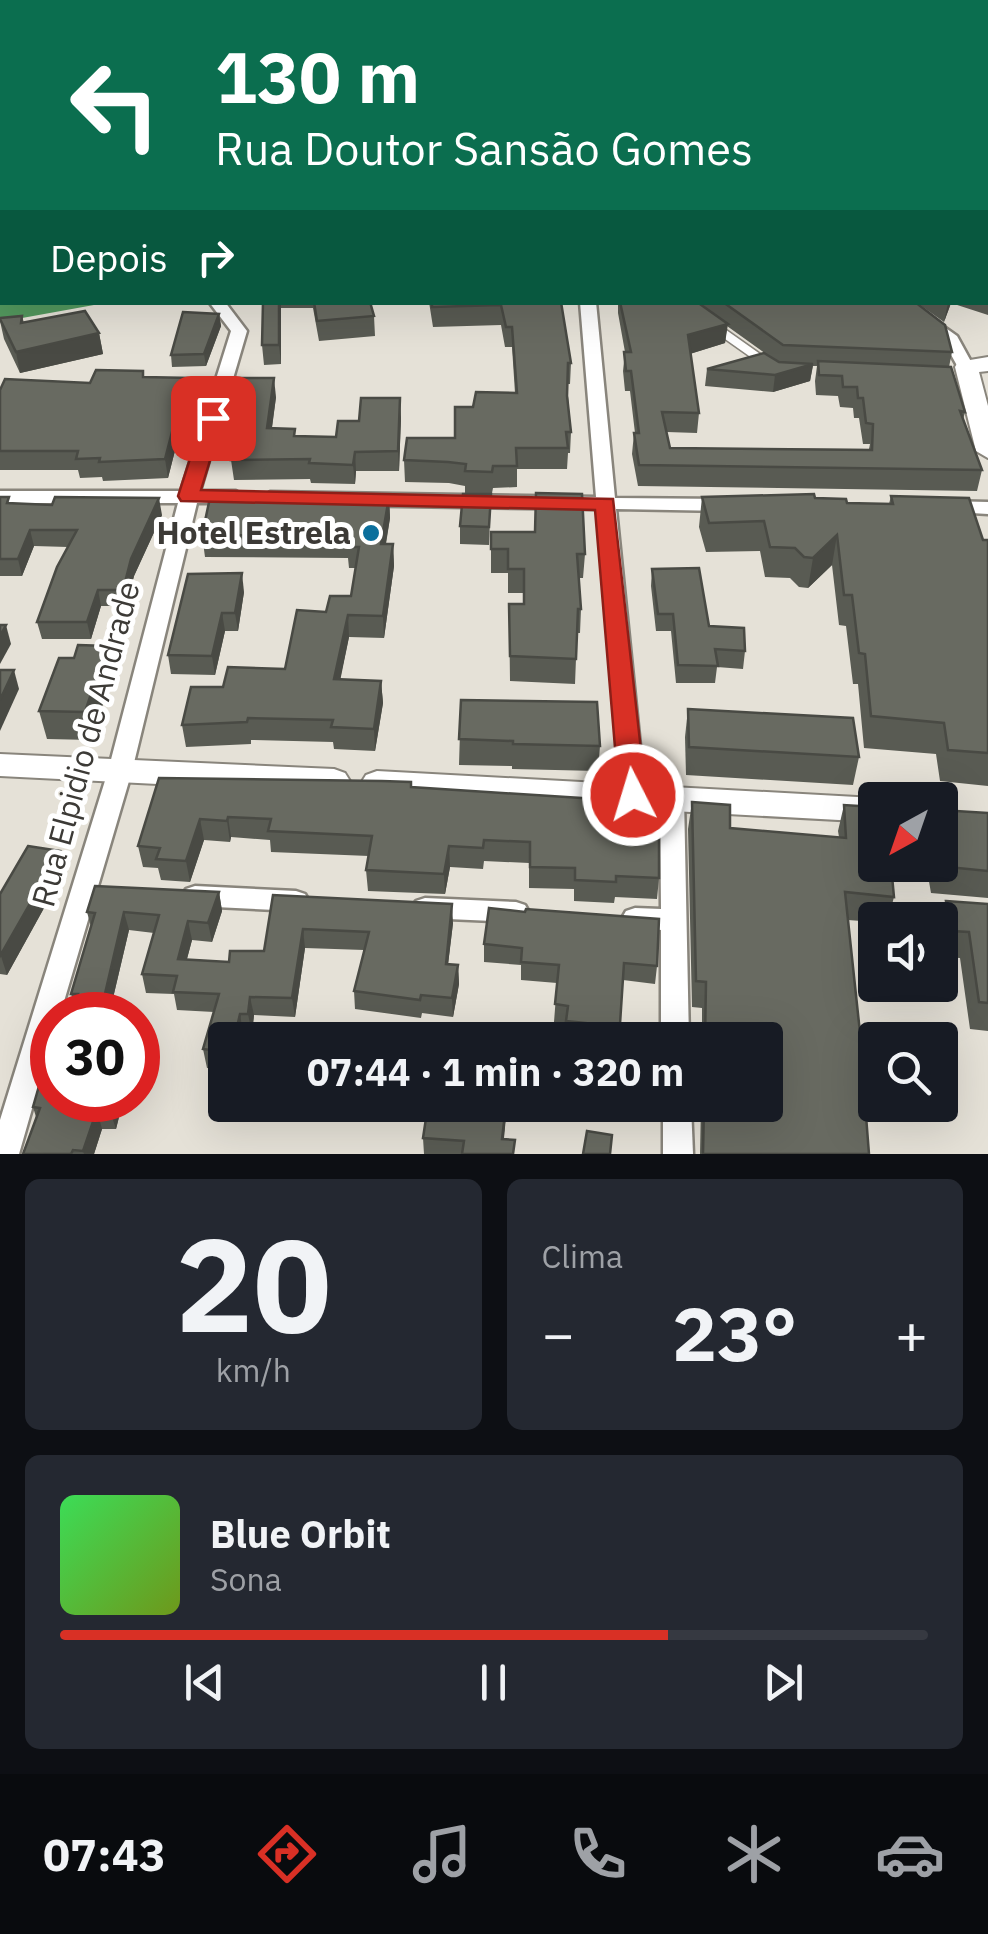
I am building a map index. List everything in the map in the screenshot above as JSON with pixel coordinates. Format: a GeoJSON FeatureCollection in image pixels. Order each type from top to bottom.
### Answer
{"type":"FeatureCollection","features":[{"type":"Feature","properties":{"kind":"main road"},"geometry":{"type":"LineString","coordinates":[[968,373],[988,452]]}},
{"type":"Feature","properties":{"kind":"main road"},"geometry":{"type":"LineString","coordinates":[[0,764],[858,809]]}},
{"type":"Feature","properties":{"kind":"street","name":"Rua Elpidio de Andrade"},"geometry":{"type":"LineString","coordinates":[[4,1154],[93,891],[188,496],[240,332],[218,305]]}},
{"type":"Feature","properties":{"kind":"street"},"geometry":{"type":"LineString","coordinates":[[588,305],[633,795]]}},
{"type":"Feature","properties":{"kind":"street"},"geometry":{"type":"LineString","coordinates":[[902,305],[951,339],[968,373]]}},
{"type":"Feature","properties":{"kind":"street"},"geometry":{"type":"LineString","coordinates":[[0,497],[188,496],[740,505]]}},
{"type":"Feature","properties":{"kind":"street"},"geometry":{"type":"LineString","coordinates":[[931,507],[988,508]]}},
{"type":"Feature","properties":{"kind":"street"},"geometry":{"type":"LineString","coordinates":[[672,798],[675,1022]]}},
{"type":"Feature","properties":{"kind":"street"},"geometry":{"type":"LineString","coordinates":[[162,894],[319,902]]}},
{"type":"Feature","properties":{"kind":"street"},"geometry":{"type":"LineString","coordinates":[[397,906],[535,913]]}},
{"type":"Feature","properties":{"kind":"street"},"geometry":{"type":"LineString","coordinates":[[613,917],[672,920]]}},
{"type":"Feature","properties":{"kind":"street"},"geometry":{"type":"LineString","coordinates":[[677,1122],[678,1154]]}},
{"type":"Feature","properties":{"kind":"lane"},"geometry":{"type":"LineString","coordinates":[[698,314],[778,372]]}},
{"type":"Feature","properties":{"kind":"shaded area"},"geometry":{"type":"Polygon","coordinates":[[[0,305],[94,305],[0,322],[0,305]]]}},
{"type":"Feature","properties":{"kind":"building"},"geometry":{"type":"Polygon","coordinates":[[[263,305],[279,305],[279,345],[262,345],[263,305]]]}},
{"type":"Feature","properties":{"kind":"building"},"geometry":{"type":"Polygon","coordinates":[[[314,305],[371,305],[374,316],[317,321],[314,305]]]}},
{"type":"Feature","properties":{"kind":"building"},"geometry":{"type":"Polygon","coordinates":[[[432,305],[501,305],[432,307],[432,305]]]}},
{"type":"Feature","properties":{"kind":"building"},"geometry":{"type":"Polygon","coordinates":[[[501,305],[561,305],[571,363],[568,448],[516,448],[517,466],[493,466],[492,472],[465,471],[466,464],[404,460],[407,438],[455,438],[455,407],[473,407],[476,392],[517,393],[512,327],[506,327],[501,305]]]}},
{"type":"Feature","properties":{"kind":"building"},"geometry":{"type":"Polygon","coordinates":[[[621,305],[701,305],[728,324],[688,335],[699,413],[662,412],[670,448],[872,450],[873,424],[866,423],[863,398],[858,398],[857,387],[843,387],[842,376],[819,375],[818,361],[951,367],[965,412],[960,411],[982,470],[639,465],[631,371],[626,371],[624,352],[631,352],[621,305]]]}},
{"type":"Feature","properties":{"kind":"building"},"geometry":{"type":"Polygon","coordinates":[[[727,305],[919,305],[945,325],[952,352],[783,345],[727,305]]]}},
{"type":"Feature","properties":{"kind":"building"},"geometry":{"type":"Polygon","coordinates":[[[85,311],[99,333],[16,352],[0,319],[22,316],[21,323],[85,311]]]}},
{"type":"Feature","properties":{"kind":"building"},"geometry":{"type":"Polygon","coordinates":[[[183,312],[219,314],[204,354],[171,355],[183,312]]]}},
{"type":"Feature","properties":{"kind":"building"},"geometry":{"type":"Polygon","coordinates":[[[764,353],[779,362],[813,364],[775,375],[707,369],[764,353]]]}},
{"type":"Feature","properties":{"kind":"building"},"geometry":{"type":"Polygon","coordinates":[[[96,370],[143,371],[143,377],[192,378],[186,405],[179,405],[165,459],[99,462],[100,458],[76,459],[78,451],[0,451],[0,390],[5,379],[90,383],[96,370]]]}},
{"type":"Feature","properties":{"kind":"building"},"geometry":{"type":"Polygon","coordinates":[[[236,378],[274,378],[267,428],[295,429],[294,436],[336,437],[338,421],[359,421],[361,398],[400,398],[398,451],[355,452],[353,465],[309,463],[310,459],[231,460],[246,402],[229,402],[236,378]]]}},
{"type":"Feature","properties":{"kind":"building"},"geometry":{"type":"Polygon","coordinates":[[[211,493],[295,495],[295,500],[389,497],[381,544],[393,544],[383,616],[348,615],[334,679],[381,681],[374,729],[331,727],[333,720],[248,718],[247,722],[182,725],[191,687],[223,687],[228,667],[285,669],[297,610],[326,612],[330,596],[351,596],[359,547],[347,547],[349,536],[202,535],[211,493]]]}},
{"type":"Feature","properties":{"kind":"building"},"geometry":{"type":"Polygon","coordinates":[[[536,493],[582,494],[585,554],[577,554],[581,609],[576,659],[510,656],[509,604],[524,604],[524,569],[508,569],[508,549],[491,549],[491,532],[535,532],[536,493]]]}},
{"type":"Feature","properties":{"kind":"building"},"geometry":{"type":"Polygon","coordinates":[[[463,494],[491,494],[489,527],[460,526],[463,494]]]}},
{"type":"Feature","properties":{"kind":"building"},"geometry":{"type":"Polygon","coordinates":[[[814,494],[815,498],[846,499],[847,503],[893,504],[891,496],[969,498],[983,540],[988,540],[988,753],[948,750],[944,723],[871,716],[865,654],[859,653],[852,595],[844,595],[837,535],[813,558],[804,557],[795,548],[770,547],[764,521],[709,523],[702,497],[814,494]]]}},
{"type":"Feature","properties":{"kind":"building"},"geometry":{"type":"Polygon","coordinates":[[[0,497],[9,497],[7,503],[52,505],[55,497],[159,498],[131,559],[123,590],[98,590],[87,622],[37,622],[57,567],[77,530],[30,530],[18,559],[0,559],[0,497]]]}},
{"type":"Feature","properties":{"kind":"building"},"geometry":{"type":"Polygon","coordinates":[[[699,568],[709,626],[744,628],[745,651],[715,649],[718,666],[678,665],[673,614],[658,614],[652,569],[699,568]]]}},
{"type":"Feature","properties":{"kind":"building"},"geometry":{"type":"Polygon","coordinates":[[[242,573],[235,613],[222,613],[212,656],[168,655],[188,574],[242,573]]]}},
{"type":"Feature","properties":{"kind":"building"},"geometry":{"type":"Polygon","coordinates":[[[78,645],[107,646],[85,712],[39,711],[59,658],[74,658],[78,645]]]}},
{"type":"Feature","properties":{"kind":"building"},"geometry":{"type":"Polygon","coordinates":[[[0,670],[14,670],[0,700],[0,670]]]}},
{"type":"Feature","properties":{"kind":"building"},"geometry":{"type":"Polygon","coordinates":[[[461,700],[597,702],[600,746],[459,739],[461,700]]]}},
{"type":"Feature","properties":{"kind":"building"},"geometry":{"type":"Polygon","coordinates":[[[688,709],[853,718],[859,757],[689,747],[688,709]]]}},
{"type":"Feature","properties":{"kind":"building"},"geometry":{"type":"Polygon","coordinates":[[[159,778],[411,782],[411,787],[659,803],[659,878],[616,876],[616,882],[575,880],[575,868],[530,867],[530,842],[484,840],[483,848],[449,846],[444,874],[366,870],[372,836],[268,831],[271,819],[228,817],[227,821],[200,819],[186,861],[156,859],[160,848],[138,846],[159,778]]]}},
{"type":"Feature","properties":{"kind":"building"},"geometry":{"type":"Polygon","coordinates":[[[692,802],[730,805],[730,828],[846,838],[844,805],[858,806],[858,882],[893,882],[894,897],[845,892],[859,1022],[858,1122],[867,1122],[869,1154],[703,1154],[704,1122],[783,1122],[783,1022],[705,1022],[706,982],[696,981],[692,802]]]}},
{"type":"Feature","properties":{"kind":"building"},"geometry":{"type":"Polygon","coordinates":[[[958,811],[988,813],[988,871],[958,868],[958,811]]]}},
{"type":"Feature","properties":{"kind":"building"},"geometry":{"type":"Polygon","coordinates":[[[28,846],[60,851],[0,956],[0,894],[28,846]]]}},
{"type":"Feature","properties":{"kind":"building"},"geometry":{"type":"Polygon","coordinates":[[[95,886],[219,892],[208,923],[188,921],[178,959],[229,962],[230,951],[264,951],[273,895],[452,904],[446,964],[458,965],[452,998],[421,995],[420,1000],[354,991],[369,932],[303,929],[292,998],[250,997],[248,1014],[240,1014],[238,1022],[211,1022],[219,994],[173,992],[177,976],[142,974],[159,915],[124,912],[105,992],[72,992],[95,913],[87,912],[95,886]]]}},
{"type":"Feature","properties":{"kind":"building"},"geometry":{"type":"Polygon","coordinates":[[[946,901],[988,904],[988,1003],[979,1002],[969,932],[958,931],[958,902],[946,901]]]}},
{"type":"Feature","properties":{"kind":"building"},"geometry":{"type":"Polygon","coordinates":[[[489,908],[659,919],[657,966],[624,963],[620,1022],[566,1021],[568,1006],[555,1004],[559,965],[521,962],[522,948],[484,944],[489,908]]]}},
{"type":"Feature","properties":{"kind":"building"},"geometry":{"type":"Polygon","coordinates":[[[35,1122],[93,1122],[83,1151],[23,1154],[35,1122]]]}},
{"type":"Feature","properties":{"kind":"building"},"geometry":{"type":"Polygon","coordinates":[[[425,1122],[504,1122],[502,1139],[515,1140],[513,1154],[462,1154],[464,1141],[423,1138],[425,1122]]]}},
{"type":"Feature","properties":{"kind":"building"},"geometry":{"type":"Polygon","coordinates":[[[587,1131],[612,1135],[610,1154],[583,1154],[587,1131]]]}},
{"type":"Feature","properties":{"kind":"place","name":"Hotel Estrela"},"geometry":{"type":"Point","coordinates":[371,533]}},
{"type":"Feature","properties":{"kind":"route"},"geometry":{"type":"LineString","coordinates":[[213,418],[188,496],[606,504],[633,795]]}}]}
